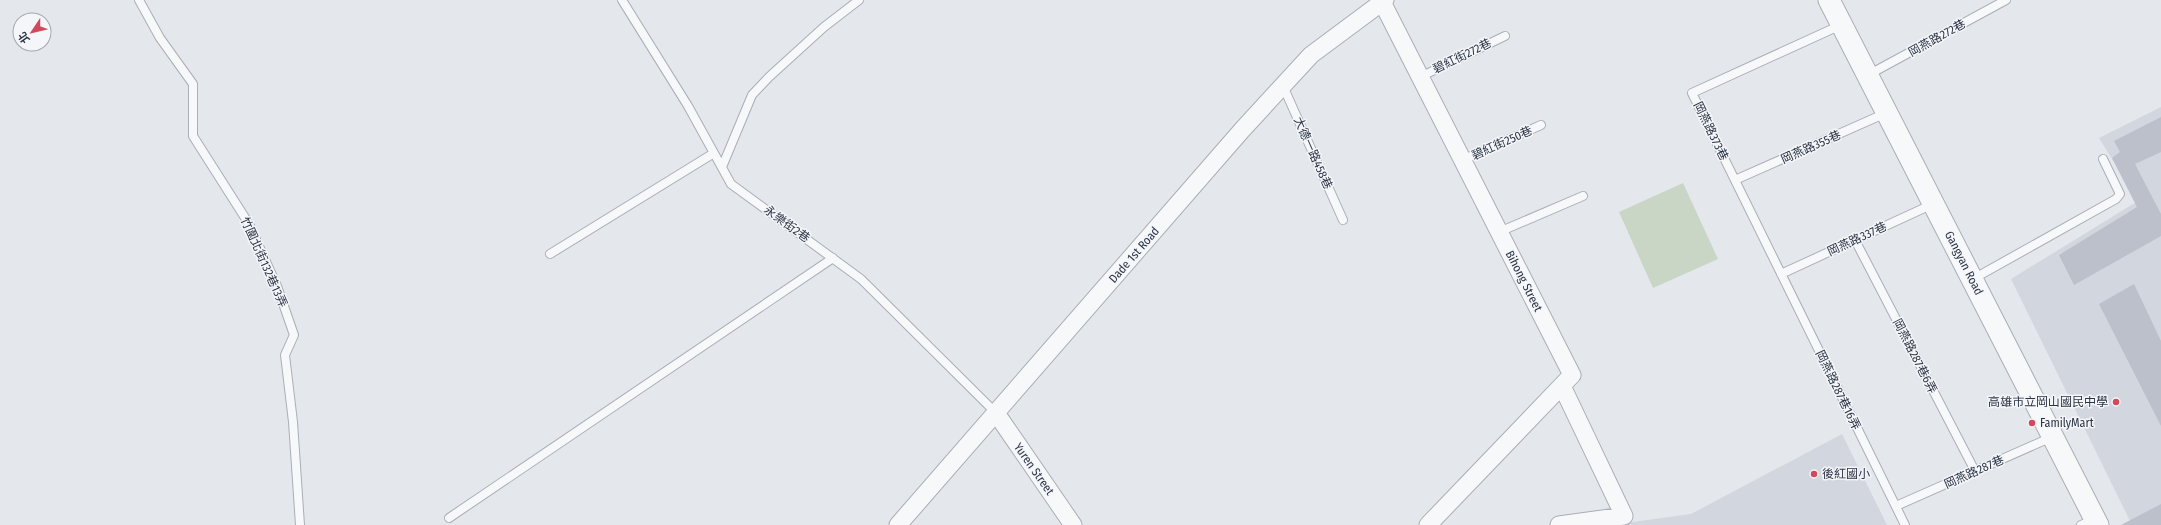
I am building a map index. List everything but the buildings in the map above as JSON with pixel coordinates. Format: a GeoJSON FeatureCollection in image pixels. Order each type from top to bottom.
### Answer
{"type":"FeatureCollection","features":[{"type":"Feature","properties":{"kind":"street","name":"Gangyan Road"},"geometry":{"type":"LineString","coordinates":[[1829,0],[2053,437],[2092,523]]}},
{"type":"Feature","properties":{"kind":"street","name":"Bihong Street"},"geometry":{"type":"LineString","coordinates":[[1383,1],[1420,77],[1572,375],[1431,524]]}},
{"type":"Feature","properties":{"kind":"street","name":"Dade 1st Road"},"geometry":{"type":"LineString","coordinates":[[898,525],[1311,55],[1383,1]]}},
{"type":"Feature","properties":{"kind":"street"},"geometry":{"type":"LineString","coordinates":[[1559,525],[1624,516],[1562,386]]}},
{"type":"Feature","properties":{"kind":"street","name":"Yuren Street"},"geometry":{"type":"LineString","coordinates":[[996,413],[1072,525]]}},
{"type":"Feature","properties":{"kind":"lane","name":"竹圍北街132巷13弄"},"geometry":{"type":"LineString","coordinates":[[139,0],[160,38],[193,84],[194,136],[249,224],[277,286],[294,335],[285,355],[293,422],[300,525]]}},
{"type":"Feature","properties":{"kind":"lane","name":"永樂街2巷"},"geometry":{"type":"LineString","coordinates":[[622,0],[688,106],[731,184],[861,279],[996,413]]}},
{"type":"Feature","properties":{"kind":"lane"},"geometry":{"type":"LineString","coordinates":[[722,167],[752,95],[769,76],[859,0]]}},
{"type":"Feature","properties":{"kind":"lane","name":"岡燕路272巷"},"geometry":{"type":"LineString","coordinates":[[1868,76],[2006,0]]}},
{"type":"Feature","properties":{"kind":"lane","name":"岡燕路373巷"},"geometry":{"type":"LineString","coordinates":[[1781,274],[1692,93],[1841,25]]}},
{"type":"Feature","properties":{"kind":"lane","name":"碧紅街272巷"},"geometry":{"type":"LineString","coordinates":[[1420,77],[1505,36]]}},
{"type":"Feature","properties":{"kind":"lane","name":"大德一路458巷"},"geometry":{"type":"LineString","coordinates":[[1283,86],[1343,220]]}},
{"type":"Feature","properties":{"kind":"lane","name":"岡燕路355巷"},"geometry":{"type":"LineString","coordinates":[[1735,180],[1887,113]]}},
{"type":"Feature","properties":{"kind":"lane","name":"碧紅街250巷"},"geometry":{"type":"LineString","coordinates":[[1462,160],[1541,125]]}},
{"type":"Feature","properties":{"kind":"lane"},"geometry":{"type":"LineString","coordinates":[[550,254],[714,153]]}},
{"type":"Feature","properties":{"kind":"lane"},"geometry":{"type":"LineString","coordinates":[[1972,279],[2116,199],[2120,194],[2103,159]]}},
{"type":"Feature","properties":{"kind":"lane"},"geometry":{"type":"LineString","coordinates":[[1499,232],[1583,196]]}},
{"type":"Feature","properties":{"kind":"lane","name":"岡燕路337巷"},"geometry":{"type":"LineString","coordinates":[[1781,274],[1934,204]]}},
{"type":"Feature","properties":{"kind":"lane","name":"岡燕路287巷6弄"},"geometry":{"type":"LineString","coordinates":[[1855,240],[1975,471]]}},
{"type":"Feature","properties":{"kind":"lane"},"geometry":{"type":"LineString","coordinates":[[449,518],[833,258]]}},
{"type":"Feature","properties":{"kind":"lane","name":"岡燕路287巷16弄"},"geometry":{"type":"LineString","coordinates":[[1781,274],[1905,525]]}},
{"type":"Feature","properties":{"kind":"lane","name":"岡燕路287巷"},"geometry":{"type":"LineString","coordinates":[[1896,506],[2053,437]]}},
{"type":"Feature","properties":{"kind":"shaded area","name":"高雄市立岡山國民中學"},"geometry":{"type":"Polygon","coordinates":[[[2161,107],[2161,525],[2132,525],[2011,279],[2138,201],[2099,138],[2161,107]]]}},
{"type":"Feature","properties":{"kind":"shaded area","name":"後紅國小"},"geometry":{"type":"Polygon","coordinates":[[[1842,434],[1887,525],[1611,525],[1691,514],[1842,434]]]}},
{"type":"Feature","properties":{"kind":"green space"},"geometry":{"type":"Polygon","coordinates":[[[1683,183],[1718,259],[1653,288],[1619,212],[1683,183]]]}},
{"type":"Feature","properties":{"kind":"place","name":"高雄市立岡山國民中學"},"geometry":{"type":"Point","coordinates":[2116,402]}},
{"type":"Feature","properties":{"kind":"place","name":"FamilyMart"},"geometry":{"type":"Point","coordinates":[2032,423]}},
{"type":"Feature","properties":{"kind":"place","name":"後紅國小"},"geometry":{"type":"Point","coordinates":[1814,474]}}]}
